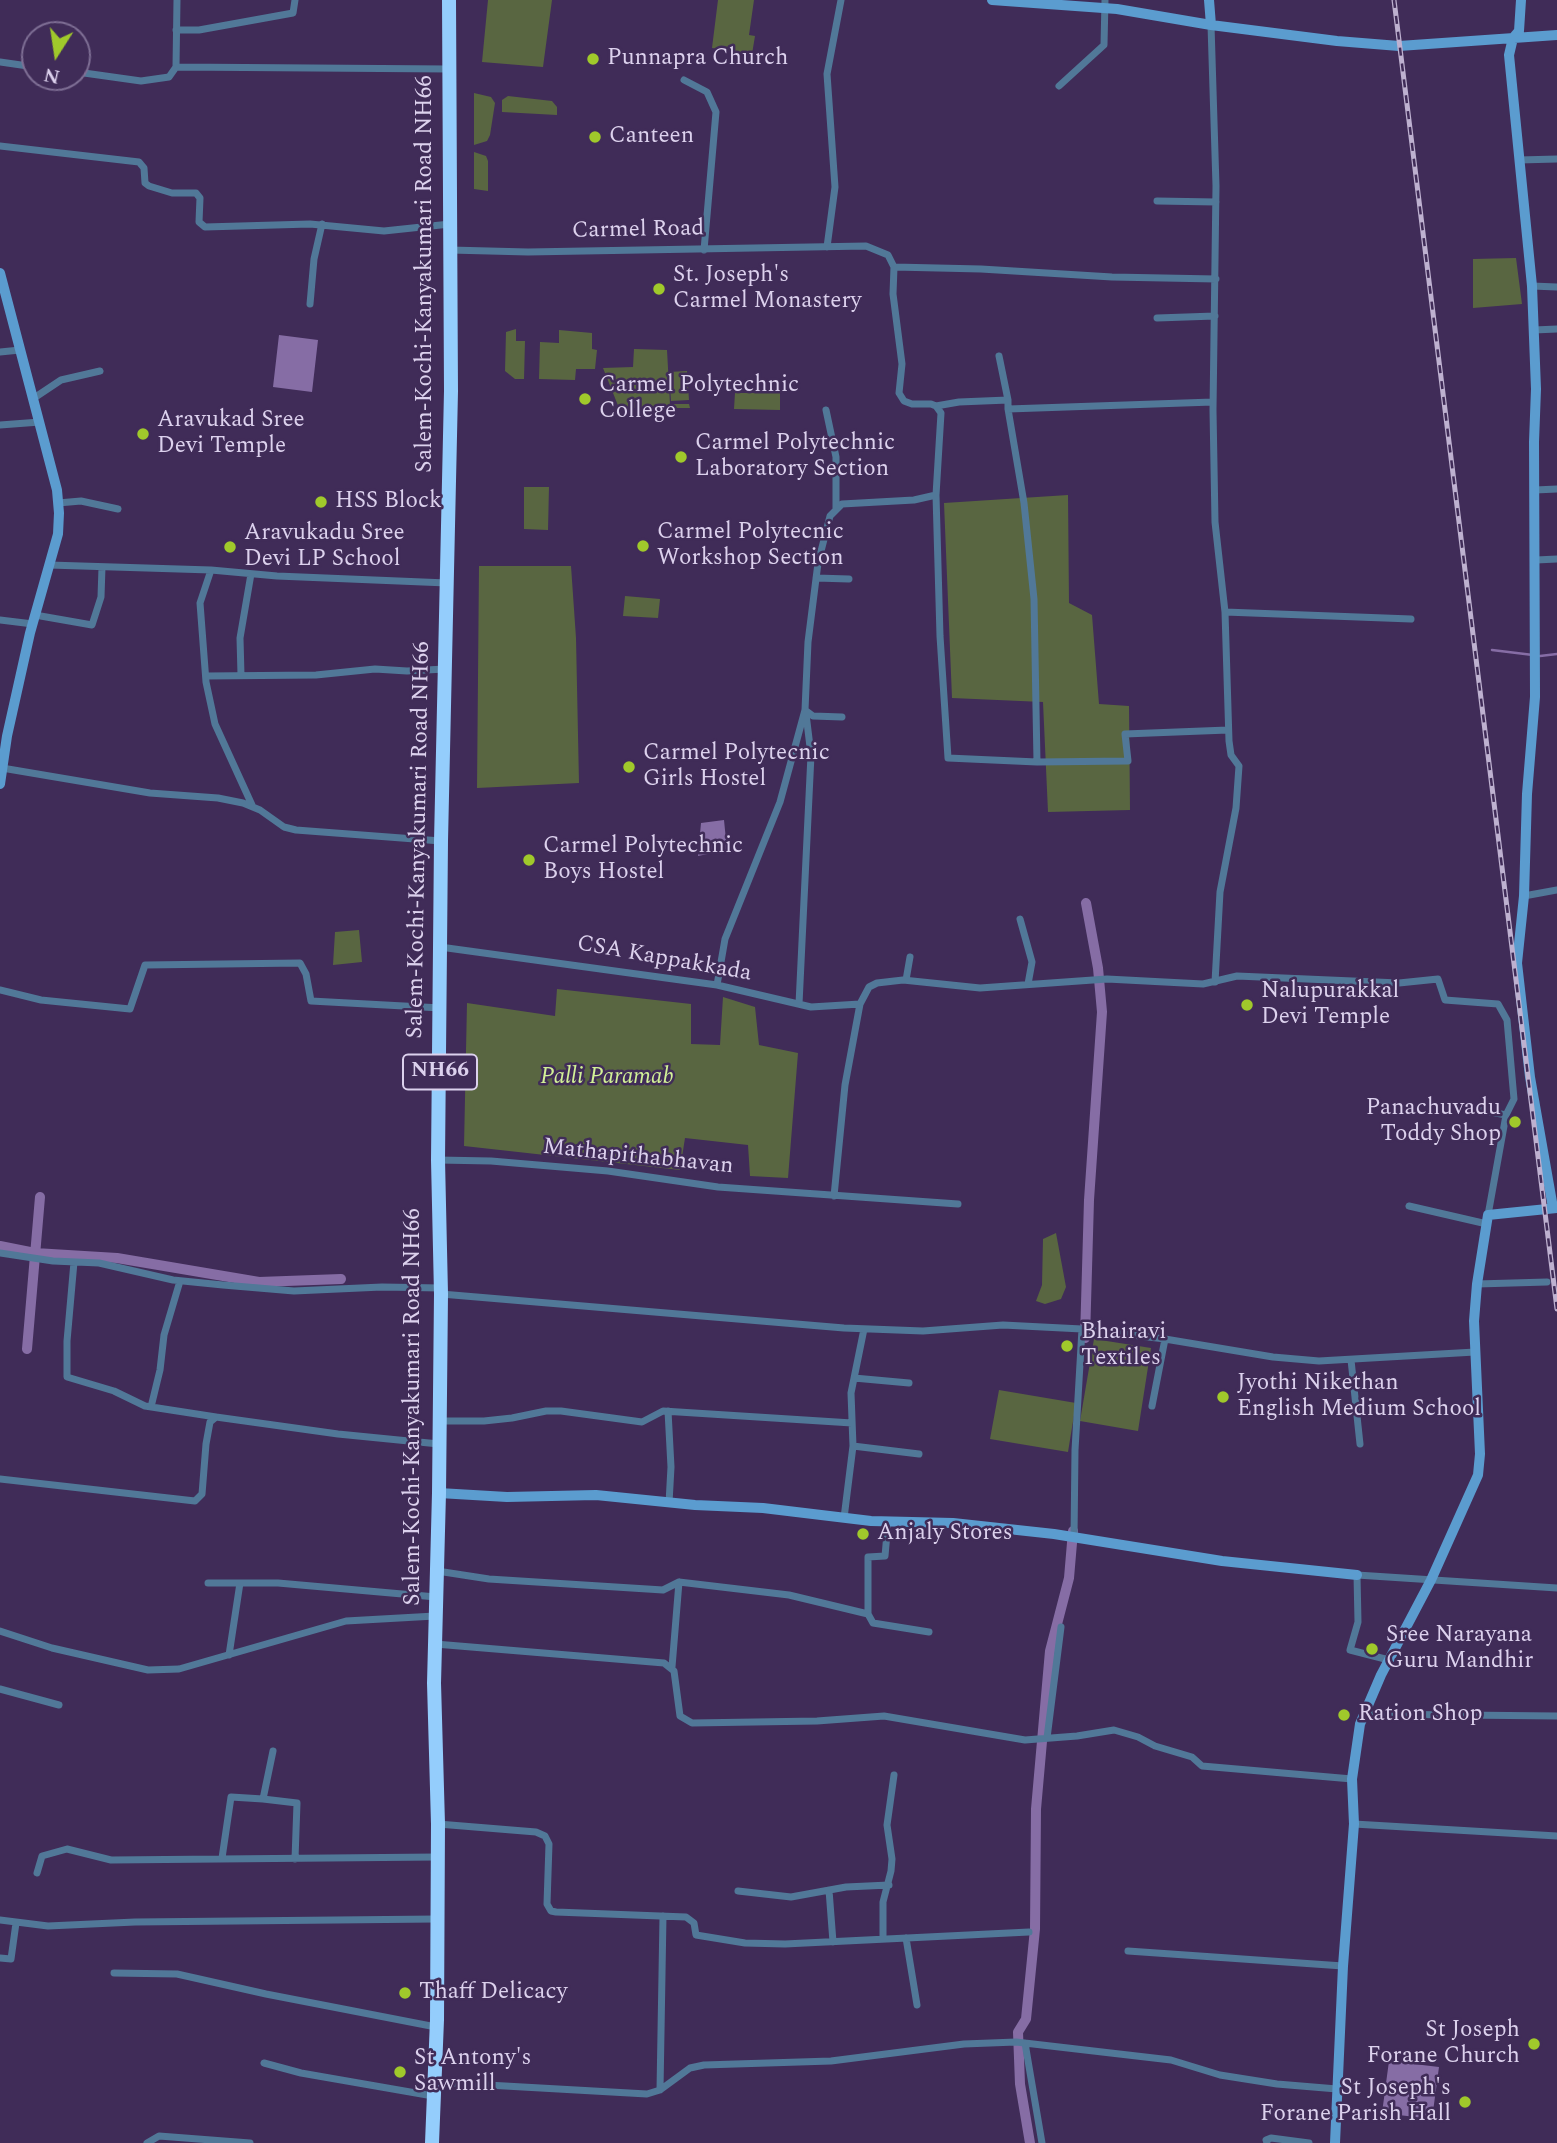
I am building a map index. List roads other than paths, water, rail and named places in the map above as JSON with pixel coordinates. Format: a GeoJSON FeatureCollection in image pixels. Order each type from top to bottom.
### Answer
{"type":"FeatureCollection","features":[{"type":"Feature","properties":{"kind":"highway","name":"Salem-Kochi-Kanyakumari Road NH66"},"geometry":{"type":"LineString","coordinates":[[432,2143],[438,1857],[433,1683],[439,1493],[441,1291],[438,1160],[441,841],[451,391],[452,147],[449,0]]}},
{"type":"Feature","properties":{"kind":"main road"},"geometry":{"type":"LineString","coordinates":[[992,0],[1106,5],[1211,25],[1399,46],[1557,35]]}},
{"type":"Feature","properties":{"kind":"main road"},"geometry":{"type":"LineString","coordinates":[[1209,0],[1211,25]]}},
{"type":"Feature","properties":{"kind":"main road"},"geometry":{"type":"LineString","coordinates":[[1335,2143],[1343,1966],[1354,1824],[1352,1779],[1363,1714],[1431,1580],[1478,1475],[1480,1454],[1474,1321],[1488,1219],[1555,1208],[1530,1077],[1517,963],[1524,896],[1527,794],[1535,697],[1536,560],[1536,389],[1532,286],[1509,55],[1513,38],[1519,31],[1521,0]]}},
{"type":"Feature","properties":{"kind":"main road"},"geometry":{"type":"LineString","coordinates":[[0,273],[34,398],[58,503],[58,534],[34,619],[7,736],[0,784]]}},
{"type":"Feature","properties":{"kind":"main road"},"geometry":{"type":"LineString","coordinates":[[439,1493],[507,1497],[596,1495],[669,1503],[763,1508],[888,1522],[953,1523],[1072,1537],[1222,1561],[1357,1575]]}},
{"type":"Feature","properties":{"kind":"street"},"geometry":{"type":"LineString","coordinates":[[91,73],[153,80],[169,77],[176,68],[177,0]]}},
{"type":"Feature","properties":{"kind":"street"},"geometry":{"type":"LineString","coordinates":[[176,30],[199,30],[293,13],[296,0]]}},
{"type":"Feature","properties":{"kind":"street"},"geometry":{"type":"LineString","coordinates":[[827,247],[835,187],[827,74],[841,0]]}},
{"type":"Feature","properties":{"kind":"street"},"geometry":{"type":"LineString","coordinates":[[1059,86],[1104,45],[1106,5]]}},
{"type":"Feature","properties":{"kind":"street"},"geometry":{"type":"LineString","coordinates":[[1211,25],[1216,202],[1213,402],[1215,522],[1225,612],[1228,730],[1231,755],[1239,766],[1236,808],[1220,892],[1215,982]]}},
{"type":"Feature","properties":{"kind":"street"},"geometry":{"type":"LineString","coordinates":[[0,62],[21,65]]}},
{"type":"Feature","properties":{"kind":"street"},"geometry":{"type":"LineString","coordinates":[[176,68],[449,69]]}},
{"type":"Feature","properties":{"kind":"street"},"geometry":{"type":"LineString","coordinates":[[684,80],[706,93],[716,112],[704,250]]}},
{"type":"Feature","properties":{"kind":"street"},"geometry":{"type":"LineString","coordinates":[[0,146],[139,162],[144,168],[145,183],[149,186],[173,193],[196,193],[200,198],[199,222],[205,227],[321,224],[384,231],[451,224]]}},
{"type":"Feature","properties":{"kind":"street"},"geometry":{"type":"LineString","coordinates":[[1519,160],[1557,159]]}},
{"type":"Feature","properties":{"kind":"street"},"geometry":{"type":"LineString","coordinates":[[1157,201],[1216,202]]}},
{"type":"Feature","properties":{"kind":"street"},"geometry":{"type":"LineString","coordinates":[[310,304],[314,259],[321,224]]}},
{"type":"Feature","properties":{"kind":"street","name":"Carmel Road"},"geometry":{"type":"LineString","coordinates":[[450,250],[528,252],[866,246],[888,255],[894,267]]}},
{"type":"Feature","properties":{"kind":"street"},"geometry":{"type":"LineString","coordinates":[[1008,400],[936,406],[912,404],[901,399],[899,393],[902,364],[893,294],[894,267],[1112,277],[1216,278]]}},
{"type":"Feature","properties":{"kind":"street"},"geometry":{"type":"LineString","coordinates":[[1532,286],[1557,287]]}},
{"type":"Feature","properties":{"kind":"street"},"geometry":{"type":"LineString","coordinates":[[1157,318],[1215,316]]}},
{"type":"Feature","properties":{"kind":"street"},"geometry":{"type":"LineString","coordinates":[[1534,330],[1557,329]]}},
{"type":"Feature","properties":{"kind":"street"},"geometry":{"type":"LineString","coordinates":[[0,352],[20,350]]}},
{"type":"Feature","properties":{"kind":"street"},"geometry":{"type":"LineString","coordinates":[[999,356],[1024,503],[1034,598],[1037,762]]}},
{"type":"Feature","properties":{"kind":"street"},"geometry":{"type":"LineString","coordinates":[[34,398],[61,380],[100,371]]}},
{"type":"Feature","properties":{"kind":"street"},"geometry":{"type":"LineString","coordinates":[[1008,410],[1213,402]]}},
{"type":"Feature","properties":{"kind":"street"},"geometry":{"type":"LineString","coordinates":[[936,406],[941,413],[936,495],[940,636],[948,758],[1037,762],[1128,761],[1125,734],[1228,730]]}},
{"type":"Feature","properties":{"kind":"street"},"geometry":{"type":"LineString","coordinates":[[826,410],[836,457],[836,509]]}},
{"type":"Feature","properties":{"kind":"street"},"geometry":{"type":"LineString","coordinates":[[0,425],[40,422]]}},
{"type":"Feature","properties":{"kind":"street"},"geometry":{"type":"LineString","coordinates":[[1535,490],[1557,489]]}},
{"type":"Feature","properties":{"kind":"street"},"geometry":{"type":"LineString","coordinates":[[799,1004],[811,755],[805,710],[808,642],[826,528],[836,509],[842,504],[914,500],[936,495]]}},
{"type":"Feature","properties":{"kind":"street"},"geometry":{"type":"LineString","coordinates":[[58,503],[81,501],[118,509]]}},
{"type":"Feature","properties":{"kind":"street"},"geometry":{"type":"LineString","coordinates":[[1536,560],[1557,559]]}},
{"type":"Feature","properties":{"kind":"street"},"geometry":{"type":"LineString","coordinates":[[49,565],[211,570],[447,583]]}},
{"type":"Feature","properties":{"kind":"street"},"geometry":{"type":"LineString","coordinates":[[0,621],[34,619],[92,625],[101,597],[102,567]]}},
{"type":"Feature","properties":{"kind":"street"},"geometry":{"type":"LineString","coordinates":[[211,570],[200,603],[206,676],[215,724],[252,806]]}},
{"type":"Feature","properties":{"kind":"street"},"geometry":{"type":"LineString","coordinates":[[241,675],[240,638],[251,574]]}},
{"type":"Feature","properties":{"kind":"street"},"geometry":{"type":"LineString","coordinates":[[816,578],[849,579]]}},
{"type":"Feature","properties":{"kind":"street"},"geometry":{"type":"LineString","coordinates":[[1225,612],[1411,619]]}},
{"type":"Feature","properties":{"kind":"street"},"geometry":{"type":"LineString","coordinates":[[206,676],[316,675],[375,669],[445,669]]}},
{"type":"Feature","properties":{"kind":"street"},"geometry":{"type":"LineString","coordinates":[[805,710],[813,716],[842,717]]}},
{"type":"Feature","properties":{"kind":"street"},"geometry":{"type":"LineString","coordinates":[[717,985],[725,939],[780,802],[805,710]]}},
{"type":"Feature","properties":{"kind":"street"},"geometry":{"type":"LineString","coordinates":[[2,768],[150,793],[218,798],[252,806],[284,827],[296,830],[441,841]]}},
{"type":"Feature","properties":{"kind":"street"},"geometry":{"type":"LineString","coordinates":[[1524,896],[1557,890]]}},
{"type":"Feature","properties":{"kind":"street"},"geometry":{"type":"LineString","coordinates":[[1020,919],[1032,962],[1028,984]]}},
{"type":"Feature","properties":{"kind":"street","name":"CSA Kappakkada"},"geometry":{"type":"LineString","coordinates":[[440,947],[717,985],[811,1007],[860,1004]]}},
{"type":"Feature","properties":{"kind":"street"},"geometry":{"type":"LineString","coordinates":[[906,980],[910,957]]}},
{"type":"Feature","properties":{"kind":"street"},"geometry":{"type":"LineString","coordinates":[[0,990],[41,1000],[131,1009],[145,965],[300,963],[306,974],[311,1001],[441,1008]]}},
{"type":"Feature","properties":{"kind":"street"},"geometry":{"type":"LineString","coordinates":[[834,1196],[845,1085],[860,1004],[869,987],[877,983],[906,980],[980,988],[1107,979],[1203,984],[1237,976],[1261,975],[1399,984],[1437,979],[1445,1000],[1498,1004],[1507,1020],[1514,1099],[1506,1115],[1488,1219],[1409,1206]]}},
{"type":"Feature","properties":{"kind":"street"},"geometry":{"type":"LineString","coordinates":[[1470,1108],[1506,1115]]}},
{"type":"Feature","properties":{"kind":"street","name":"Mathapithabhavan"},"geometry":{"type":"LineString","coordinates":[[438,1160],[491,1161],[608,1171],[718,1187],[958,1204]]}},
{"type":"Feature","properties":{"kind":"street"},"geometry":{"type":"LineString","coordinates":[[0,1254],[99,1263],[180,1281],[294,1291],[382,1287],[864,1329],[923,1331],[1003,1325],[1085,1329],[1273,1357],[1319,1361],[1475,1352]]}},
{"type":"Feature","properties":{"kind":"street"},"geometry":{"type":"LineString","coordinates":[[74,1262],[67,1341],[67,1377],[114,1391],[151,1407],[439,1444]]}},
{"type":"Feature","properties":{"kind":"street"},"geometry":{"type":"LineString","coordinates":[[151,1407],[160,1370],[164,1335],[180,1281]]}},
{"type":"Feature","properties":{"kind":"street"},"geometry":{"type":"LineString","coordinates":[[1477,1284],[1547,1282]]}},
{"type":"Feature","properties":{"kind":"street"},"geometry":{"type":"LineString","coordinates":[[844,1518],[853,1446],[851,1393],[864,1329]]}},
{"type":"Feature","properties":{"kind":"street"},"geometry":{"type":"LineString","coordinates":[[1072,1537],[1075,1450],[1085,1329]]}},
{"type":"Feature","properties":{"kind":"street"},"geometry":{"type":"LineString","coordinates":[[1152,1406],[1165,1339]]}},
{"type":"Feature","properties":{"kind":"street"},"geometry":{"type":"LineString","coordinates":[[1351,1360],[1360,1444]]}},
{"type":"Feature","properties":{"kind":"street"},"geometry":{"type":"LineString","coordinates":[[854,1378],[909,1383]]}},
{"type":"Feature","properties":{"kind":"street"},"geometry":{"type":"LineString","coordinates":[[439,1421],[484,1421],[561,1411],[642,1422],[668,1411],[852,1423]]}},
{"type":"Feature","properties":{"kind":"street"},"geometry":{"type":"LineString","coordinates":[[668,1411],[671,1467],[669,1503]]}},
{"type":"Feature","properties":{"kind":"street"},"geometry":{"type":"LineString","coordinates":[[0,1479],[195,1501],[202,1494],[210,1422],[216,1417]]}},
{"type":"Feature","properties":{"kind":"street"},"geometry":{"type":"LineString","coordinates":[[853,1446],[919,1454]]}},
{"type":"Feature","properties":{"kind":"street"},"geometry":{"type":"LineString","coordinates":[[888,1522],[885,1556],[869,1557],[868,1614],[873,1623],[929,1632]]}},
{"type":"Feature","properties":{"kind":"street"},"geometry":{"type":"LineString","coordinates":[[437,1571],[489,1579],[663,1590],[679,1582],[789,1595],[868,1614]]}},
{"type":"Feature","properties":{"kind":"street"},"geometry":{"type":"LineString","coordinates":[[1389,1660],[1350,1650],[1358,1622],[1357,1575],[1557,1588]]}},
{"type":"Feature","properties":{"kind":"street"},"geometry":{"type":"LineString","coordinates":[[679,1582],[672,1667],[680,1716],[692,1723],[817,1721],[884,1716],[1025,1740],[1114,1730],[1192,1757],[1202,1766],[1352,1779]]}},
{"type":"Feature","properties":{"kind":"street"},"geometry":{"type":"LineString","coordinates":[[208,1583],[278,1583],[436,1597]]}},
{"type":"Feature","properties":{"kind":"street"},"geometry":{"type":"LineString","coordinates":[[229,1655],[240,1583]]}},
{"type":"Feature","properties":{"kind":"street"},"geometry":{"type":"LineString","coordinates":[[0,1630],[52,1648],[148,1670],[179,1669],[346,1621],[435,1616]]}},
{"type":"Feature","properties":{"kind":"street"},"geometry":{"type":"LineString","coordinates":[[1042,1738],[1061,1627]]}},
{"type":"Feature","properties":{"kind":"street"},"geometry":{"type":"LineString","coordinates":[[435,1644],[597,1659],[649,1661],[672,1667]]}},
{"type":"Feature","properties":{"kind":"street"},"geometry":{"type":"LineString","coordinates":[[0,1689],[59,1705]]}},
{"type":"Feature","properties":{"kind":"street"},"geometry":{"type":"LineString","coordinates":[[1363,1714],[1557,1716]]}},
{"type":"Feature","properties":{"kind":"street"},"geometry":{"type":"LineString","coordinates":[[264,1799],[273,1751]]}},
{"type":"Feature","properties":{"kind":"street"},"geometry":{"type":"LineString","coordinates":[[883,1939],[883,1902],[889,1885],[892,1859],[887,1825],[894,1775]]}},
{"type":"Feature","properties":{"kind":"street"},"geometry":{"type":"LineString","coordinates":[[222,1858],[231,1797],[297,1803],[295,1859]]}},
{"type":"Feature","properties":{"kind":"street"},"geometry":{"type":"LineString","coordinates":[[438,1824],[536,1832],[545,1836],[549,1844],[547,1904],[551,1911],[686,1917],[691,1919],[696,1935],[700,1937],[745,1943],[785,1944],[1026,1932]]}},
{"type":"Feature","properties":{"kind":"street"},"geometry":{"type":"LineString","coordinates":[[1354,1824],[1557,1836]]}},
{"type":"Feature","properties":{"kind":"street"},"geometry":{"type":"LineString","coordinates":[[37,1873],[42,1856],[67,1849],[111,1860],[438,1857]]}},
{"type":"Feature","properties":{"kind":"street"},"geometry":{"type":"LineString","coordinates":[[738,1891],[791,1896],[889,1885]]}},
{"type":"Feature","properties":{"kind":"street"},"geometry":{"type":"LineString","coordinates":[[829,1890],[833,1942]]}},
{"type":"Feature","properties":{"kind":"street"},"geometry":{"type":"LineString","coordinates":[[660,2091],[663,1916]]}},
{"type":"Feature","properties":{"kind":"street"},"geometry":{"type":"LineString","coordinates":[[0,1920],[48,1926],[149,1921],[436,1919]]}},
{"type":"Feature","properties":{"kind":"street"},"geometry":{"type":"LineString","coordinates":[[0,1958],[11,1959],[16,1923]]}},
{"type":"Feature","properties":{"kind":"street"},"geometry":{"type":"LineString","coordinates":[[906,1938],[917,2005]]}},
{"type":"Feature","properties":{"kind":"street"},"geometry":{"type":"LineString","coordinates":[[1128,1951],[1343,1966]]}},
{"type":"Feature","properties":{"kind":"street"},"geometry":{"type":"LineString","coordinates":[[114,1973],[177,1974],[436,2027]]}},
{"type":"Feature","properties":{"kind":"street"},"geometry":{"type":"LineString","coordinates":[[264,2063],[313,2076],[433,2089],[647,2094],[660,2091],[690,2068],[704,2065],[831,2061],[964,2044],[1171,2060],[1220,2075],[1277,2084],[1337,2089]]}},
{"type":"Feature","properties":{"kind":"street"},"geometry":{"type":"LineString","coordinates":[[1028,2047],[1042,2143]]}},
{"type":"Feature","properties":{"kind":"street"},"geometry":{"type":"LineString","coordinates":[[147,2143],[151,2138],[159,2136],[179,2140],[250,2143]]}},
{"type":"Feature","properties":{"kind":"street"},"geometry":{"type":"LineString","coordinates":[[1267,2143],[1266,2140],[1270,2138],[1309,2143]]}},
{"type":"Feature","properties":{"kind":"waterway"},"geometry":{"type":"LineString","coordinates":[[1492,650],[1533,655]]}},
{"type":"Feature","properties":{"kind":"waterway"},"geometry":{"type":"LineString","coordinates":[[1540,656],[1557,654]]}},
{"type":"Feature","properties":{"kind":"waterway"},"geometry":{"type":"LineString","coordinates":[[1085,1338],[1089,1200],[1102,1012],[1098,968],[1086,903]]}},
{"type":"Feature","properties":{"kind":"waterway"},"geometry":{"type":"LineString","coordinates":[[27,1349],[40,1197]]}},
{"type":"Feature","properties":{"kind":"waterway"},"geometry":{"type":"LineString","coordinates":[[0,1246],[35,1253],[117,1258],[259,1282],[341,1279]]}},
{"type":"Feature","properties":{"kind":"waterway"},"geometry":{"type":"LineString","coordinates":[[1030,2143],[1020,2084],[1018,2032],[1026,2019],[1035,1929],[1036,1809],[1050,1651],[1069,1578],[1073,1531]]}},
{"type":"Feature","properties":{"kind":"railway"},"geometry":{"type":"LineString","coordinates":[[1394,0],[1557,1309]]}},
{"type":"Feature","properties":{"kind":"place","name":"Punnapra Church"},"geometry":{"type":"Point","coordinates":[593,59]}},
{"type":"Feature","properties":{"kind":"place","name":"Canteen"},"geometry":{"type":"Point","coordinates":[595,137]}},
{"type":"Feature","properties":{"kind":"place","name":"St. Joseph's Carmel Monastery"},"geometry":{"type":"Point","coordinates":[659,289]}},
{"type":"Feature","properties":{"kind":"place","name":"Carmel Polytechnic College"},"geometry":{"type":"Point","coordinates":[585,399]}},
{"type":"Feature","properties":{"kind":"place","name":"Aravukad Sree Devi Temple"},"geometry":{"type":"Point","coordinates":[143,434]}},
{"type":"Feature","properties":{"kind":"place","name":"Carmel Polytechnic Laboratory Section"},"geometry":{"type":"Point","coordinates":[681,457]}},
{"type":"Feature","properties":{"kind":"place","name":"HSS Block"},"geometry":{"type":"Point","coordinates":[321,502]}},
{"type":"Feature","properties":{"kind":"place","name":"Carmel Polytecnic Workshop Section"},"geometry":{"type":"Point","coordinates":[643,546]}},
{"type":"Feature","properties":{"kind":"place","name":"Aravukadu Sree Devi LP School"},"geometry":{"type":"Point","coordinates":[230,547]}},
{"type":"Feature","properties":{"kind":"place","name":"Carmel Polytecnic Girls Hostel"},"geometry":{"type":"Point","coordinates":[629,767]}},
{"type":"Feature","properties":{"kind":"place","name":"Carmel Polytechnic Boys Hostel"},"geometry":{"type":"Point","coordinates":[529,860]}},
{"type":"Feature","properties":{"kind":"place","name":"Nalupurakkal Devi Temple"},"geometry":{"type":"Point","coordinates":[1247,1005]}},
{"type":"Feature","properties":{"kind":"place","name":"Panachuvadu Toddy Shop"},"geometry":{"type":"Point","coordinates":[1515,1122]}},
{"type":"Feature","properties":{"kind":"place","name":"Bhairavi Textiles"},"geometry":{"type":"Point","coordinates":[1067,1346]}},
{"type":"Feature","properties":{"kind":"place","name":"Jyothi Nikethan English Medium School"},"geometry":{"type":"Point","coordinates":[1223,1397]}},
{"type":"Feature","properties":{"kind":"place","name":"Anjaly Stores"},"geometry":{"type":"Point","coordinates":[863,1534]}},
{"type":"Feature","properties":{"kind":"place","name":"Sree Narayana Guru Mandhir"},"geometry":{"type":"Point","coordinates":[1372,1649]}},
{"type":"Feature","properties":{"kind":"place","name":"Ration Shop"},"geometry":{"type":"Point","coordinates":[1344,1715]}},
{"type":"Feature","properties":{"kind":"place","name":"Thaff Delicacy"},"geometry":{"type":"Point","coordinates":[405,1993]}},
{"type":"Feature","properties":{"kind":"place","name":"St Joseph Forane Church"},"geometry":{"type":"Point","coordinates":[1534,2044]}},
{"type":"Feature","properties":{"kind":"place","name":"St Antony's Sawmill"},"geometry":{"type":"Point","coordinates":[400,2072]}},
{"type":"Feature","properties":{"kind":"place","name":"St Joseph's Forane Parish Hall"},"geometry":{"type":"Point","coordinates":[1465,2102]}},
{"type":"Feature","properties":{"kind":"park label","name":"Palli Paramab"},"geometry":{"type":"Point","coordinates":[607,1078]}}]}
